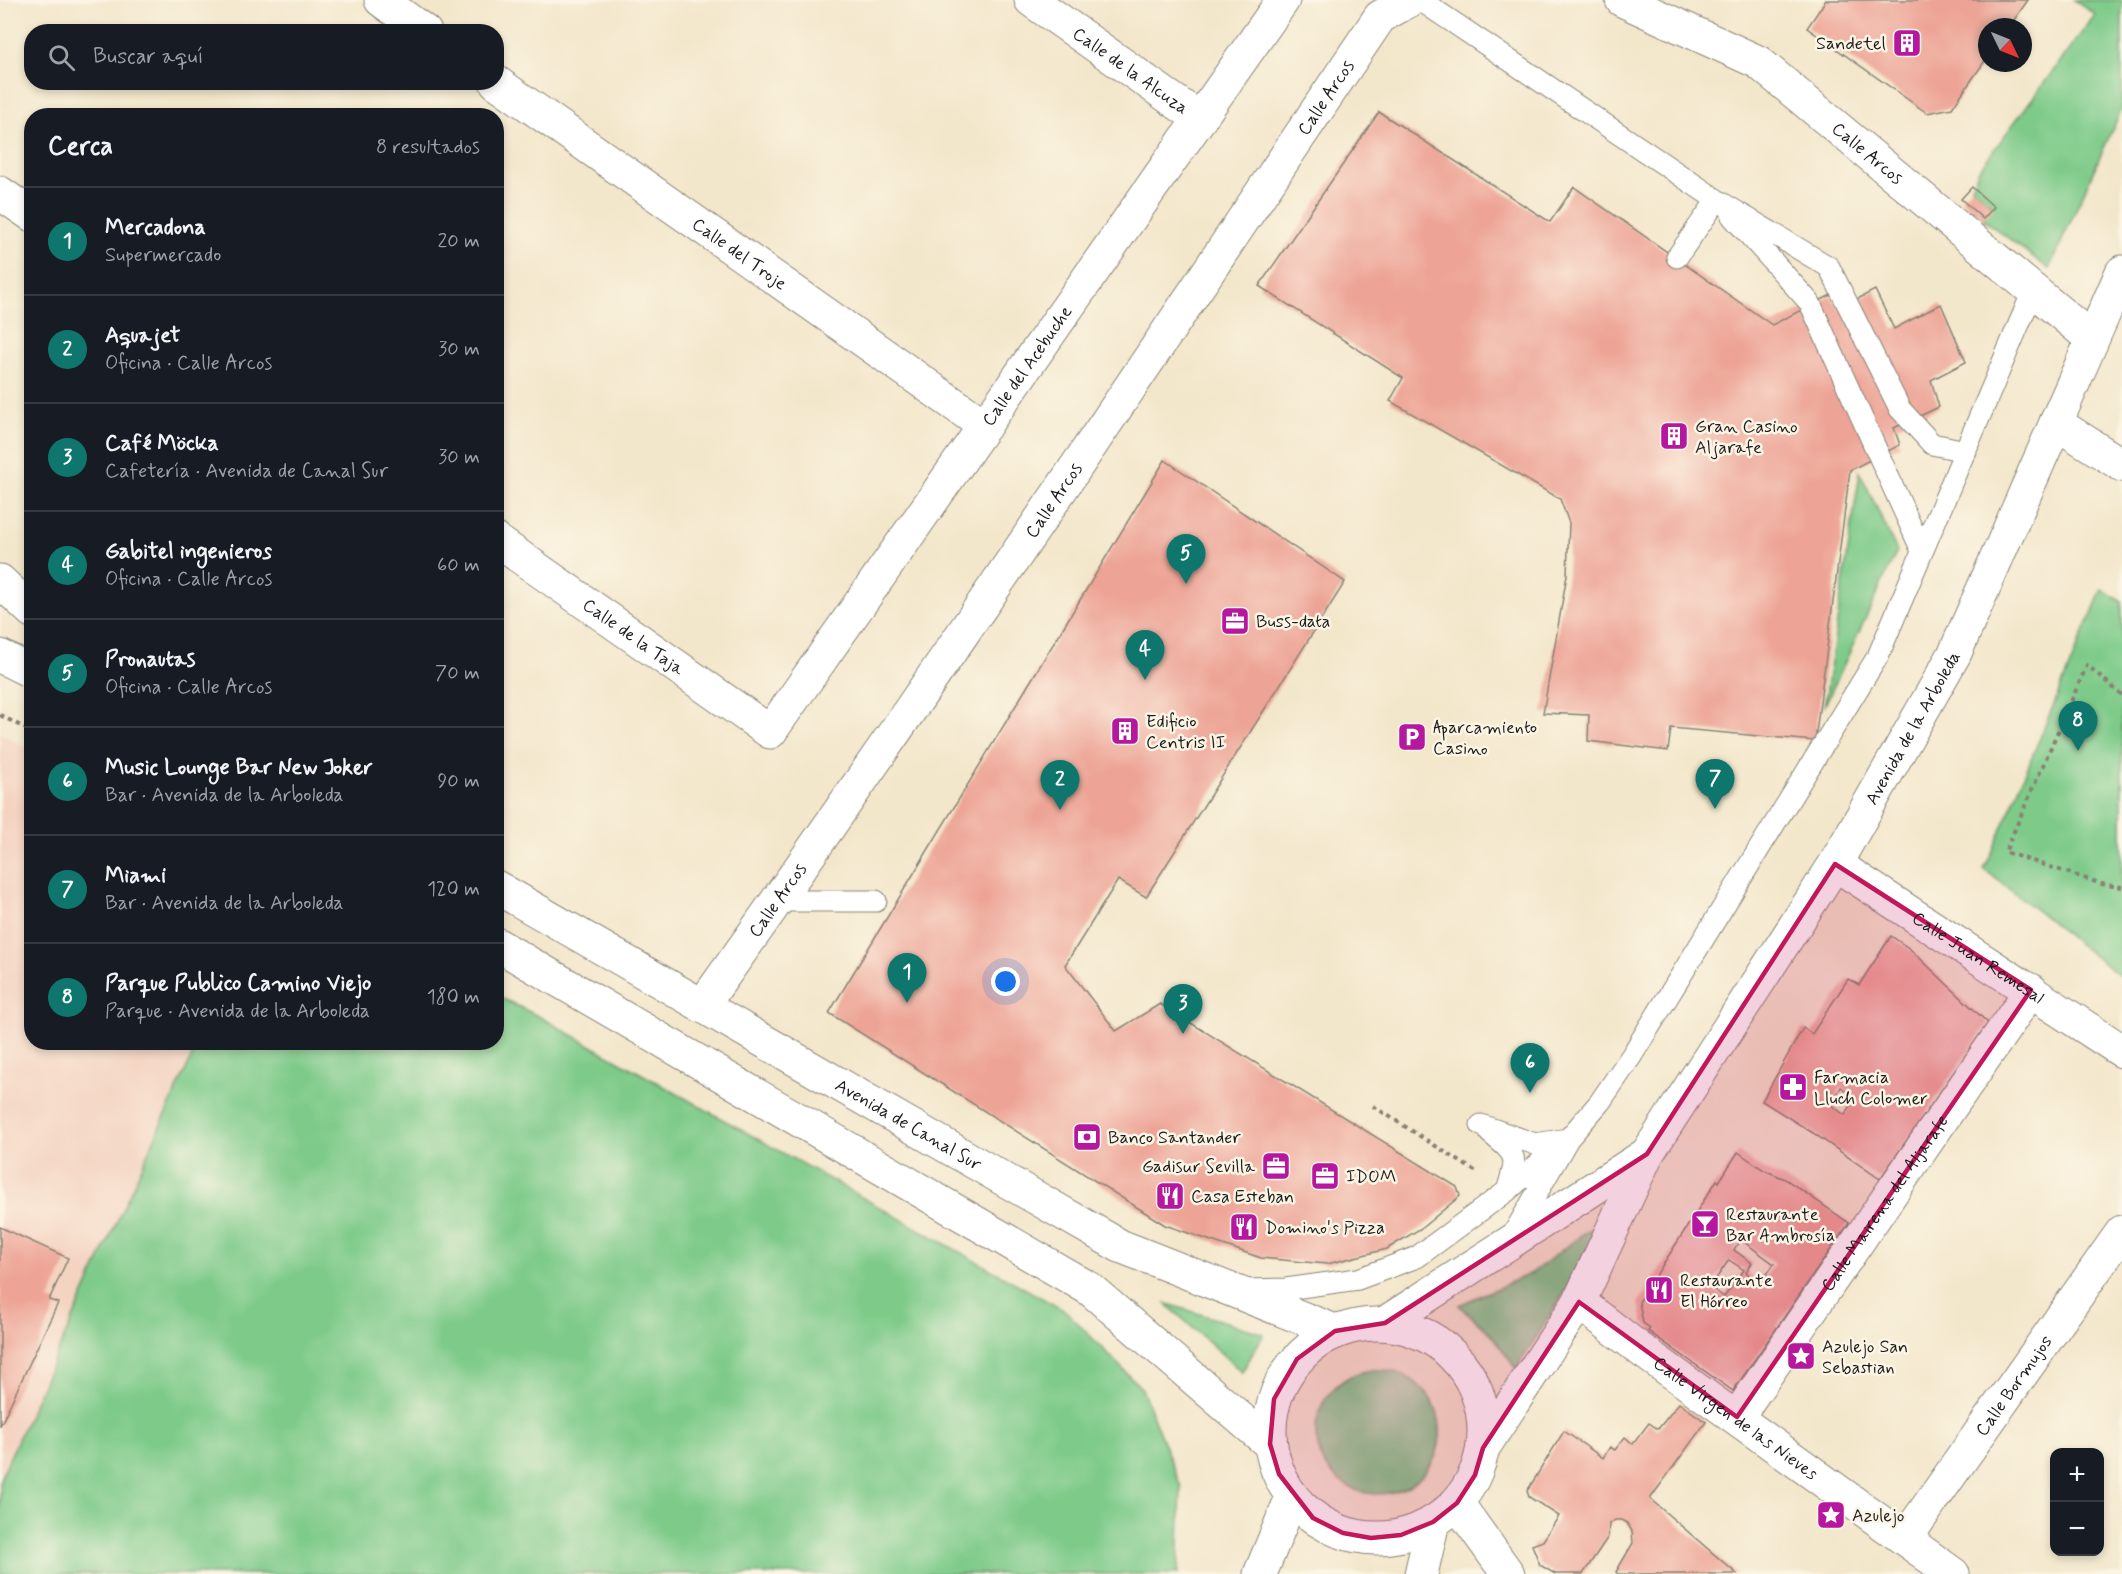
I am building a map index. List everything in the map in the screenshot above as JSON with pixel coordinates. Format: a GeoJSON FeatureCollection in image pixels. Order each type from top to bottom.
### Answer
{"type":"FeatureCollection","features":[{"type":"Feature","properties":{"kind":"street"},"geometry":{"type":"LineString","coordinates":[[381,0],[414,24]]}},
{"type":"Feature","properties":{"kind":"street","name":"Calle de la Alcuza"},"geometry":{"type":"LineString","coordinates":[[1031,0],[1200,119]]}},
{"type":"Feature","properties":{"kind":"street","name":"Calle del Acebuche"},"geometry":{"type":"LineString","coordinates":[[770,732],[1283,0]]}},
{"type":"Feature","properties":{"kind":"street","name":"Calle Arcos"},"geometry":{"type":"LineString","coordinates":[[702,1006],[778,902],[1380,17],[1410,0]]}},
{"type":"Feature","properties":{"kind":"street","name":"Calle Arcos"},"geometry":{"type":"LineString","coordinates":[[1622,0],[1758,62],[2092,339]]}},
{"type":"Feature","properties":{"kind":"street","name":"Calle del Troje"},"geometry":{"type":"LineString","coordinates":[[504,88],[985,426]]}},
{"type":"Feature","properties":{"kind":"street"},"geometry":{"type":"LineString","coordinates":[[0,193],[24,210]]}},
{"type":"Feature","properties":{"kind":"street","name":"Avenida de la Arboleda"},"geometry":{"type":"LineString","coordinates":[[1483,1448],[1579,1302],[1647,1154],[1835,864],[1955,653],[2122,272]]}},
{"type":"Feature","properties":{"kind":"street"},"geometry":{"type":"LineString","coordinates":[[2056,423],[2122,465]]}},
{"type":"Feature","properties":{"kind":"street","name":"Calle de la Taja"},"geometry":{"type":"LineString","coordinates":[[504,546],[770,732]]}},
{"type":"Feature","properties":{"kind":"street"},"geometry":{"type":"LineString","coordinates":[[0,581],[24,604]]}},
{"type":"Feature","properties":{"kind":"street"},"geometry":{"type":"LineString","coordinates":[[0,603],[24,615]]}},
{"type":"Feature","properties":{"kind":"street","name":"Calle Juan Remesal"},"geometry":{"type":"LineString","coordinates":[[1835,864],[2122,1051]]}},
{"type":"Feature","properties":{"kind":"street","name":"Avenida de Canal Sur"},"geometry":{"type":"LineString","coordinates":[[504,892],[1120,1246],[1335,1331]]}},
{"type":"Feature","properties":{"kind":"street"},"geometry":{"type":"LineString","coordinates":[[504,949],[1090,1289],[1270,1444]]}},
{"type":"Feature","properties":{"kind":"street","name":"Calle Mairena del Aljarafe"},"geometry":{"type":"LineString","coordinates":[[1737,1417],[2031,990]]}},
{"type":"Feature","properties":{"kind":"street"},"geometry":{"type":"LineString","coordinates":[[1385,1323],[1647,1154]]}},
{"type":"Feature","properties":{"kind":"street","name":"Calle Bormujos"},"geometry":{"type":"LineString","coordinates":[[1905,1539],[2122,1232]]}},
{"type":"Feature","properties":{"kind":"street","name":"Calle Virgen de las Nieves"},"geometry":{"type":"LineString","coordinates":[[1579,1302],[1640,1349],[1953,1574]]}},
{"type":"Feature","properties":{"kind":"street"},"geometry":{"type":"LineString","coordinates":[[1421,1574],[1445,1512],[1475,1475],[1483,1448],[1480,1395],[1457,1357],[1419,1330],[1385,1323],[1335,1331],[1297,1359],[1274,1399],[1270,1444],[1279,1474],[1292,1497],[1313,1518],[1343,1533],[1371,1538],[1401,1536],[1445,1512]]}},
{"type":"Feature","properties":{"kind":"street"},"geometry":{"type":"LineString","coordinates":[[1260,1574],[1292,1497]]}},
{"type":"Feature","properties":{"kind":"street"},"geometry":{"type":"LineString","coordinates":[[1445,1512],[1508,1574]]}},
{"type":"Feature","properties":{"kind":"lane"},"geometry":{"type":"LineString","coordinates":[[1420,0],[1717,200],[1829,267],[1900,409],[1932,444],[1966,451]]}},
{"type":"Feature","properties":{"kind":"lane"},"geometry":{"type":"LineString","coordinates":[[1677,257],[1717,200]]}},
{"type":"Feature","properties":{"kind":"lane"},"geometry":{"type":"LineString","coordinates":[[1717,200],[1810,303],[1922,551]]}},
{"type":"Feature","properties":{"kind":"lane"},"geometry":{"type":"LineString","coordinates":[[1234,1291],[1286,1289],[1358,1279],[1416,1257],[1507,1191],[1568,1138],[1600,1102],[1632,1055],[1878,656],[2033,291]]}},
{"type":"Feature","properties":{"kind":"lane"},"geometry":{"type":"LineString","coordinates":[[778,902],[876,901]]}},
{"type":"Feature","properties":{"kind":"lane"},"geometry":{"type":"LineString","coordinates":[[1507,1191],[1515,1164],[1511,1150],[1481,1125],[1535,1144],[1568,1138]]}},
{"type":"Feature","properties":{"kind":"lane"},"geometry":{"type":"LineString","coordinates":[[1509,1242],[1568,1138]]}},
{"type":"Feature","properties":{"kind":"path"},"geometry":{"type":"LineString","coordinates":[[2122,695],[2087,665],[2005,852],[2105,885],[2122,887]]}},
{"type":"Feature","properties":{"kind":"path"},"geometry":{"type":"LineString","coordinates":[[0,715],[24,728]]}},
{"type":"Feature","properties":{"kind":"path"},"geometry":{"type":"LineString","coordinates":[[1373,1106],[1452,1156]]}},
{"type":"Feature","properties":{"kind":"highlighted area"},"geometry":{"type":"Polygon","coordinates":[[[1835,864],[2031,990],[1737,1417],[1579,1302],[1483,1448],[1475,1475],[1457,1503],[1433,1522],[1401,1535],[1371,1538],[1343,1533],[1313,1518],[1279,1474],[1270,1444],[1274,1399],[1297,1359],[1335,1331],[1385,1323],[1647,1154],[1835,864]]]}},
{"type":"Feature","properties":{"kind":"shaded area"},"geometry":{"type":"Polygon","coordinates":[[[0,733],[24,746],[24,1050],[195,1050],[0,1479],[0,733]]]}},
{"type":"Feature","properties":{"kind":"green space"},"geometry":{"type":"Polygon","coordinates":[[[2074,0],[2122,0],[2122,108],[2049,269],[1983,219],[1993,206],[1972,187],[1978,171],[2095,15],[2074,0]]]}},
{"type":"Feature","properties":{"kind":"green space"},"geometry":{"type":"Polygon","coordinates":[[[1860,472],[1897,551],[1824,707],[1860,472]]]}},
{"type":"Feature","properties":{"kind":"green space"},"geometry":{"type":"Polygon","coordinates":[[[2102,589],[2122,602],[2122,978],[1984,869],[2102,589]]]}},
{"type":"Feature","properties":{"kind":"green space"},"geometry":{"type":"Polygon","coordinates":[[[504,999],[540,1017],[1067,1312],[1142,1389],[1181,1487],[1178,1574],[0,1574],[0,1479],[195,1050],[504,1050],[504,999]]]}},
{"type":"Feature","properties":{"kind":"green space"},"geometry":{"type":"Polygon","coordinates":[[[1608,1215],[1563,1295],[1516,1369],[1491,1334],[1459,1305],[1532,1273],[1608,1215]]]}},
{"type":"Feature","properties":{"kind":"green space"},"geometry":{"type":"Polygon","coordinates":[[[1165,1303],[1264,1334],[1242,1372],[1165,1303]]]}},
{"type":"Feature","properties":{"kind":"green space"},"geometry":{"type":"Polygon","coordinates":[[[1378,1370],[1402,1375],[1422,1388],[1435,1408],[1440,1432],[1435,1456],[1422,1476],[1402,1489],[1378,1494],[1354,1489],[1334,1476],[1321,1456],[1316,1432],[1321,1408],[1334,1388],[1354,1375],[1378,1370]]]}},
{"type":"Feature","properties":{"kind":"building","name":"Sandetel"},"geometry":{"type":"Polygon","coordinates":[[[1826,0],[2028,0],[2015,18],[1978,18],[1978,71],[1952,108],[1927,113],[1807,28],[1826,0]]]}},
{"type":"Feature","properties":{"kind":"building","name":"Gran Casino Aljarafe"},"geometry":{"type":"Polygon","coordinates":[[[1379,112],[1550,222],[1574,187],[1772,325],[1831,295],[1840,308],[1875,290],[1894,329],[1941,304],[1966,362],[1931,380],[1939,407],[1894,428],[1900,445],[1850,470],[1815,741],[1671,728],[1668,751],[1588,741],[1589,715],[1543,713],[1567,575],[1569,523],[1560,499],[1390,401],[1403,378],[1259,286],[1379,112]]]}},
{"type":"Feature","properties":{"kind":"building"},"geometry":{"type":"Polygon","coordinates":[[[1972,187],[1994,207],[1983,219],[1961,199],[1972,187]]]}},
{"type":"Feature","properties":{"kind":"building","name":"Edificio Centris II"},"geometry":{"type":"Polygon","coordinates":[[[1165,460],[1345,582],[1146,897],[1118,880],[1065,965],[1116,1031],[1160,1004],[1457,1187],[1460,1196],[1423,1227],[1387,1249],[1327,1264],[1261,1258],[1165,1225],[829,1013],[1165,460]]]}},
{"type":"Feature","properties":{"kind":"building"},"geometry":{"type":"Polygon","coordinates":[[[1891,936],[1910,949],[1988,1023],[1880,1179],[1762,1101],[1803,1028],[1812,1034],[1848,979],[1859,985],[1891,936]],[[1841,1087],[1831,1105],[1845,1115],[1856,1098],[1841,1087]]]}},
{"type":"Feature","properties":{"kind":"building"},"geometry":{"type":"Polygon","coordinates":[[[1738,1152],[1764,1170],[1785,1179],[1849,1223],[1733,1391],[1648,1331],[1650,1328],[1643,1323],[1639,1302],[1717,1180],[1719,1182],[1738,1152]],[[1740,1239],[1734,1250],[1752,1263],[1746,1272],[1760,1284],[1774,1264],[1740,1239]],[[1729,1260],[1710,1287],[1724,1297],[1744,1270],[1729,1260]]]}},
{"type":"Feature","properties":{"kind":"building"},"geometry":{"type":"Polygon","coordinates":[[[0,1227],[68,1258],[49,1300],[58,1303],[0,1426],[0,1227]]]}},
{"type":"Feature","properties":{"kind":"building"},"geometry":{"type":"Polygon","coordinates":[[[1679,1403],[1706,1422],[1650,1499],[1737,1574],[1618,1574],[1616,1572],[1633,1543],[1632,1531],[1627,1523],[1621,1520],[1615,1520],[1609,1524],[1608,1537],[1583,1574],[1555,1574],[1540,1565],[1532,1545],[1543,1541],[1559,1516],[1529,1497],[1527,1491],[1564,1431],[1603,1458],[1610,1447],[1615,1450],[1625,1437],[1633,1444],[1649,1423],[1658,1429],[1679,1403]]]}},
{"type":"Feature","properties":{"kind":"place","name":"Sandetel"},"geometry":{"type":"Point","coordinates":[1907,43]}},
{"type":"Feature","properties":{"kind":"place","name":"Gran Casino Aljarafe"},"geometry":{"type":"Point","coordinates":[1674,436]}},
{"type":"Feature","properties":{"kind":"place","name":"Pronautas"},"geometry":{"type":"Point","coordinates":[1186,584]}},
{"type":"Feature","properties":{"kind":"place","name":"Buss-data"},"geometry":{"type":"Point","coordinates":[1235,621]}},
{"type":"Feature","properties":{"kind":"place","name":"Gabitel ingenieros"},"geometry":{"type":"Point","coordinates":[1145,680]}},
{"type":"Feature","properties":{"kind":"place","name":"Edificio Centris II"},"geometry":{"type":"Point","coordinates":[1125,731]}},
{"type":"Feature","properties":{"kind":"place","name":"Aparcamiento Casino"},"geometry":{"type":"Point","coordinates":[1412,737]}},
{"type":"Feature","properties":{"kind":"place","name":"Parque Publico Camino Viejo"},"geometry":{"type":"Point","coordinates":[2078,751]}},
{"type":"Feature","properties":{"kind":"place","name":"Miami"},"geometry":{"type":"Point","coordinates":[1715,809]}},
{"type":"Feature","properties":{"kind":"place","name":"Aquajet"},"geometry":{"type":"Point","coordinates":[1060,810]}},
{"type":"Feature","properties":{"kind":"place","name":"Mercadona"},"geometry":{"type":"Point","coordinates":[907,1003]}},
{"type":"Feature","properties":{"kind":"place","name":"Café Möcka"},"geometry":{"type":"Point","coordinates":[1183,1034]}},
{"type":"Feature","properties":{"kind":"place","name":"Farmacia Lluch Colomer"},"geometry":{"type":"Point","coordinates":[1793,1087]}},
{"type":"Feature","properties":{"kind":"place","name":"Music Lounge Bar New Joker"},"geometry":{"type":"Point","coordinates":[1530,1093]}},
{"type":"Feature","properties":{"kind":"place","name":"Banco Santander"},"geometry":{"type":"Point","coordinates":[1087,1137]}},
{"type":"Feature","properties":{"kind":"place","name":"Gadisur Sevilla"},"geometry":{"type":"Point","coordinates":[1276,1166]}},
{"type":"Feature","properties":{"kind":"place","name":"IDOM"},"geometry":{"type":"Point","coordinates":[1325,1176]}},
{"type":"Feature","properties":{"kind":"place","name":"Casa Esteban"},"geometry":{"type":"Point","coordinates":[1170,1196]}},
{"type":"Feature","properties":{"kind":"place","name":"Restaurante Bar Ambrosía"},"geometry":{"type":"Point","coordinates":[1705,1224]}},
{"type":"Feature","properties":{"kind":"place","name":"Domino's Pizza"},"geometry":{"type":"Point","coordinates":[1244,1227]}},
{"type":"Feature","properties":{"kind":"place","name":"Restaurante El Hórreo"},"geometry":{"type":"Point","coordinates":[1659,1290]}},
{"type":"Feature","properties":{"kind":"place","name":"Azulejo San Sebastian"},"geometry":{"type":"Point","coordinates":[1801,1356]}},
{"type":"Feature","properties":{"kind":"place","name":"Azulejo"},"geometry":{"type":"Point","coordinates":[1831,1515]}}]}
